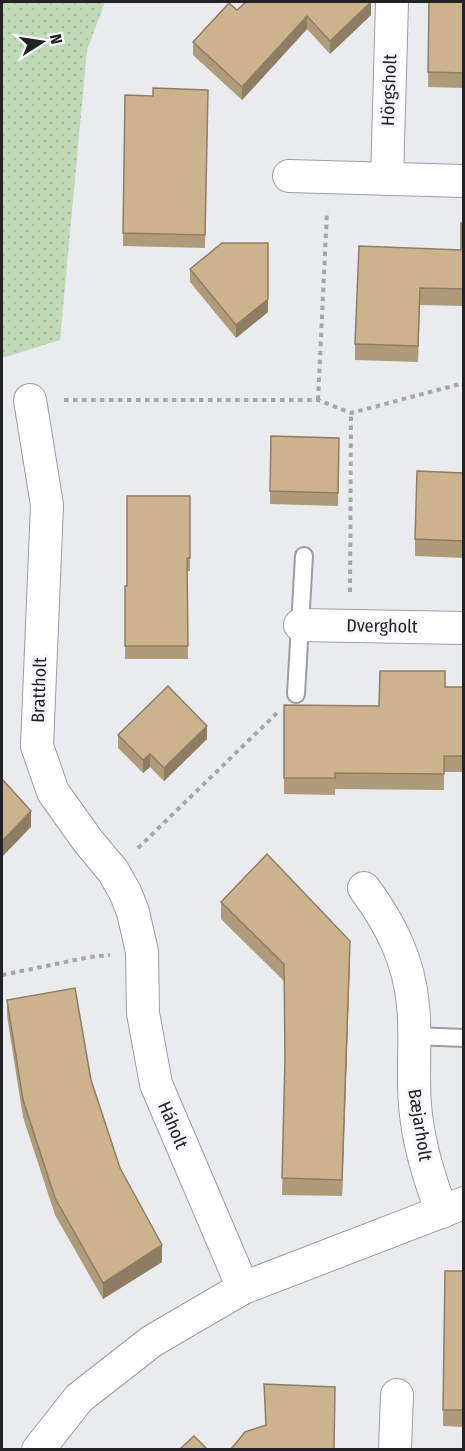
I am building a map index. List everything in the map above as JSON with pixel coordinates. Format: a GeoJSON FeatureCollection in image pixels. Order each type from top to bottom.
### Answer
{"type":"FeatureCollection","features":[{"type":"Feature","properties":{"kind":"street","name":"Hörgsholt"},"geometry":{"type":"LineString","coordinates":[[387,179],[392,2]]}},
{"type":"Feature","properties":{"kind":"street"},"geometry":{"type":"LineString","coordinates":[[289,176],[464,181]]}},
{"type":"Feature","properties":{"kind":"street","name":"Brattholt"},"geometry":{"type":"LineString","coordinates":[[30,400],[46,505],[37,746],[53,792],[88,841],[114,871],[125,892],[133,912],[142,952]]}},
{"type":"Feature","properties":{"kind":"street","name":"Dvergholt"},"geometry":{"type":"LineString","coordinates":[[300,625],[464,628]]}},
{"type":"Feature","properties":{"kind":"street","name":"Bæjarholt"},"geometry":{"type":"LineString","coordinates":[[364,888],[384,915],[399,946],[408,975],[413,1005],[413,1075],[416,1114],[430,1181],[453,1208]]}},
{"type":"Feature","properties":{"kind":"street","name":"Háholt"},"geometry":{"type":"LineString","coordinates":[[142,952],[143,1013],[156,1084],[243,1288]]}},
{"type":"Feature","properties":{"kind":"street"},"geometry":{"type":"LineString","coordinates":[[38,1449],[79,1398],[152,1341],[243,1288],[453,1208]]}},
{"type":"Feature","properties":{"kind":"street"},"geometry":{"type":"LineString","coordinates":[[395,1449],[397,1395]]}},
{"type":"Feature","properties":{"kind":"lane"},"geometry":{"type":"LineString","coordinates":[[296,694],[304,556]]}},
{"type":"Feature","properties":{"kind":"lane"},"geometry":{"type":"LineString","coordinates":[[414,1036],[464,1038]]}},
{"type":"Feature","properties":{"kind":"path"},"geometry":{"type":"LineString","coordinates":[[318,399],[328,177]]}},
{"type":"Feature","properties":{"kind":"path"},"geometry":{"type":"LineString","coordinates":[[30,400],[318,399],[351,413],[464,383]]}},
{"type":"Feature","properties":{"kind":"path"},"geometry":{"type":"LineString","coordinates":[[349,626],[351,413]]}},
{"type":"Feature","properties":{"kind":"path"},"geometry":{"type":"LineString","coordinates":[[114,871],[296,694]]}},
{"type":"Feature","properties":{"kind":"path"},"geometry":{"type":"LineString","coordinates":[[2,975],[90,957],[142,952]]}},
{"type":"Feature","properties":{"kind":"green space"},"geometry":{"type":"Polygon","coordinates":[[[2,2],[105,2],[87,50],[60,340],[2,358],[2,2]]]}},
{"type":"Feature","properties":{"kind":"building"},"geometry":{"type":"Polygon","coordinates":[[[246,2],[371,2],[330,41],[307,16],[242,87],[193,42],[229,3],[237,10],[246,2]]]}},
{"type":"Feature","properties":{"kind":"building"},"geometry":{"type":"Polygon","coordinates":[[[429,2],[464,2],[464,73],[428,72],[429,2]]]}},
{"type":"Feature","properties":{"kind":"building"},"geometry":{"type":"Polygon","coordinates":[[[153,88],[208,90],[205,235],[123,233],[125,95],[153,96],[153,88]]]}},
{"type":"Feature","properties":{"kind":"building"},"geometry":{"type":"Polygon","coordinates":[[[461,223],[464,223],[464,289],[420,288],[418,346],[355,344],[359,246],[461,250],[461,223]]]}},
{"type":"Feature","properties":{"kind":"building"},"geometry":{"type":"Polygon","coordinates":[[[222,243],[268,243],[268,299],[236,325],[190,269],[222,243]]]}},
{"type":"Feature","properties":{"kind":"building"},"geometry":{"type":"Polygon","coordinates":[[[271,436],[339,438],[338,493],[270,491],[271,436]]]}},
{"type":"Feature","properties":{"kind":"building"},"geometry":{"type":"Polygon","coordinates":[[[417,471],[464,473],[464,541],[415,539],[417,471]]]}},
{"type":"Feature","properties":{"kind":"building"},"geometry":{"type":"Polygon","coordinates":[[[127,496],[190,496],[190,558],[187,558],[188,646],[125,646],[127,496]]]}},
{"type":"Feature","properties":{"kind":"building"},"geometry":{"type":"Polygon","coordinates":[[[380,671],[445,671],[445,687],[464,687],[464,756],[444,756],[444,774],[335,773],[335,778],[284,778],[284,705],[379,706],[380,671]]]}},
{"type":"Feature","properties":{"kind":"building"},"geometry":{"type":"Polygon","coordinates":[[[168,686],[207,726],[164,768],[150,754],[143,760],[118,735],[168,686]]]}},
{"type":"Feature","properties":{"kind":"building"},"geometry":{"type":"Polygon","coordinates":[[[2,779],[31,811],[2,841],[2,779]]]}},
{"type":"Feature","properties":{"kind":"building"},"geometry":{"type":"Polygon","coordinates":[[[267,854],[350,941],[342,1180],[282,1178],[285,1058],[284,964],[221,902],[267,854]]]}},
{"type":"Feature","properties":{"kind":"building"},"geometry":{"type":"Polygon","coordinates":[[[75,988],[91,1080],[120,1168],[162,1245],[103,1283],[55,1198],[23,1100],[7,1000],[75,988]]]}},
{"type":"Feature","properties":{"kind":"building"},"geometry":{"type":"Polygon","coordinates":[[[445,1271],[464,1271],[464,1410],[443,1410],[445,1271]]]}},
{"type":"Feature","properties":{"kind":"building"},"geometry":{"type":"Polygon","coordinates":[[[264,1384],[335,1387],[334,1449],[231,1449],[245,1432],[266,1425],[264,1384]]]}},
{"type":"Feature","properties":{"kind":"building"},"geometry":{"type":"Polygon","coordinates":[[[194,1436],[207,1449],[180,1449],[194,1436]]]}}]}
